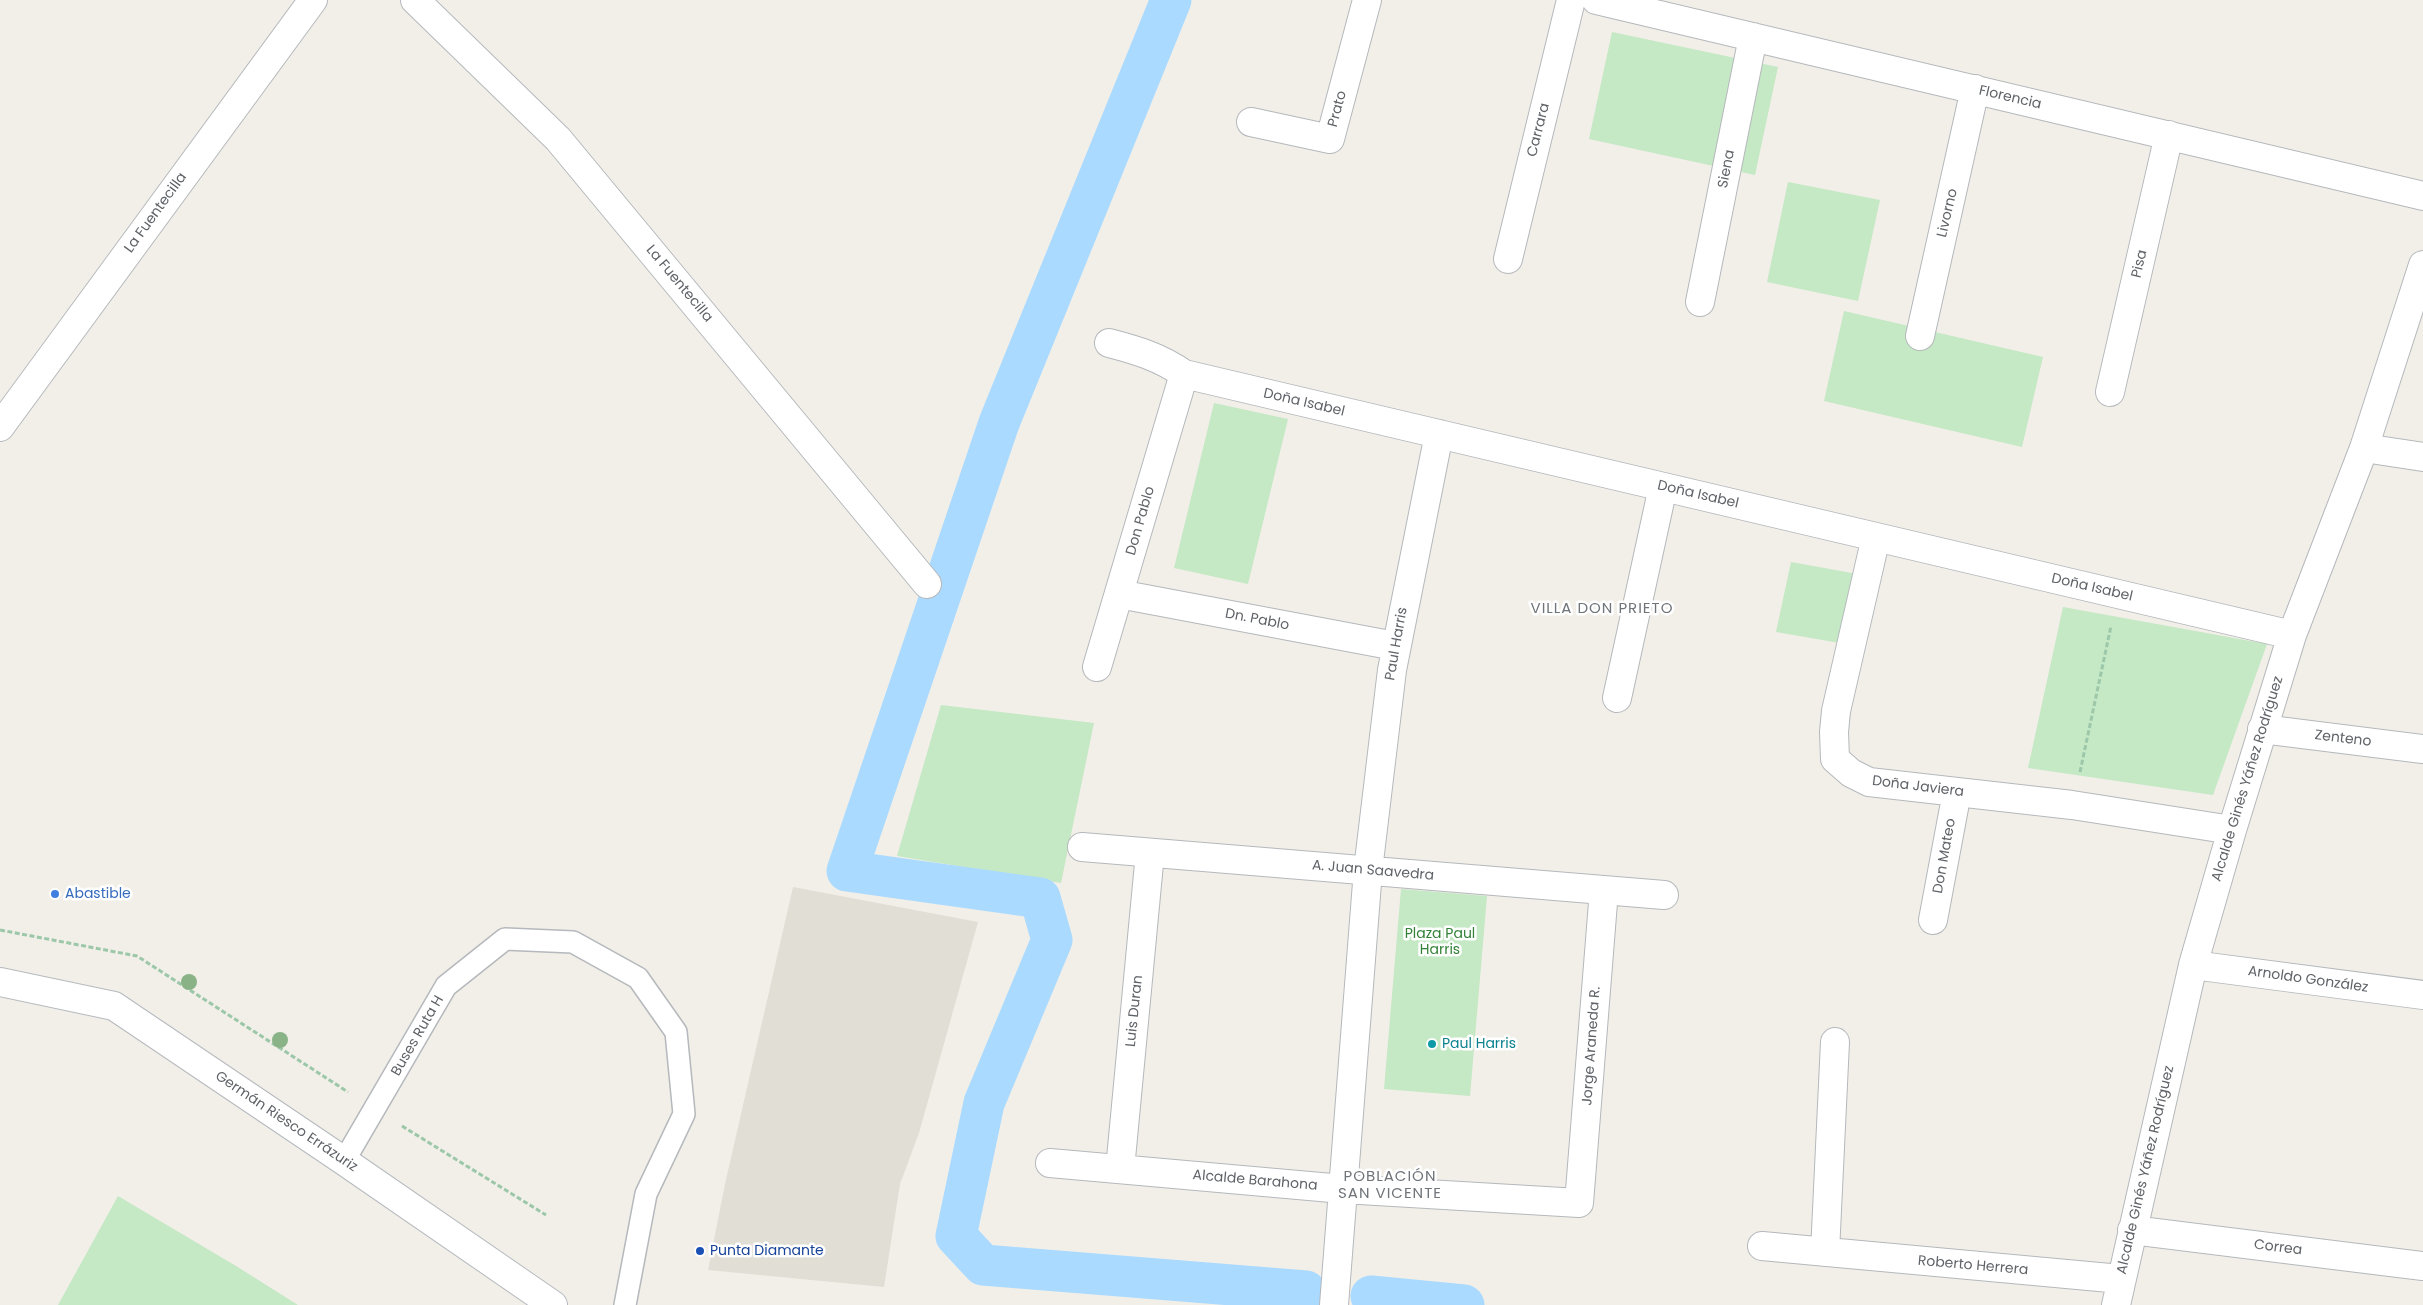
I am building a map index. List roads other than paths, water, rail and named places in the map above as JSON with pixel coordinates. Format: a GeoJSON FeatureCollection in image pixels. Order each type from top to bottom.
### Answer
{"type":"FeatureCollection","features":[{"type":"Feature","properties":{"kind":"street","name":"La Fuentecilla"},"geometry":{"type":"LineString","coordinates":[[0,427],[313,0]]}},
{"type":"Feature","properties":{"kind":"street","name":"La Fuentecilla"},"geometry":{"type":"LineString","coordinates":[[415,0],[558,139],[927,584]]}},
{"type":"Feature","properties":{"kind":"street","name":"Prato"},"geometry":{"type":"LineString","coordinates":[[1251,122],[1330,139],[1367,0]]}},
{"type":"Feature","properties":{"kind":"street","name":"Carrara"},"geometry":{"type":"LineString","coordinates":[[1508,260],[1571,0]]}},
{"type":"Feature","properties":{"kind":"street","name":"Florencia"},"geometry":{"type":"LineString","coordinates":[[1596,0],[2423,196]]}},
{"type":"Feature","properties":{"kind":"street","name":"Siena"},"geometry":{"type":"LineString","coordinates":[[1700,302],[1753,37]]}},
{"type":"Feature","properties":{"kind":"street","name":"Livorno"},"geometry":{"type":"LineString","coordinates":[[1920,336],[1975,90]]}},
{"type":"Feature","properties":{"kind":"street","name":"Pisa"},"geometry":{"type":"LineString","coordinates":[[2110,392],[2169,135]]}},
{"type":"Feature","properties":{"kind":"street","name":"Alcalde Ginés Yáñez Rodríguez"},"geometry":{"type":"LineString","coordinates":[[2118,1292],[2193,965],[2232,830],[2292,635],[2364,448],[2423,265]]}},
{"type":"Feature","properties":{"kind":"street","name":"Doña Isabel"},"geometry":{"type":"LineString","coordinates":[[1109,343],[1150,354],[1184,374],[2292,635]]}},
{"type":"Feature","properties":{"kind":"street","name":"Don Pablo"},"geometry":{"type":"LineString","coordinates":[[1097,667],[1184,374]]}},
{"type":"Feature","properties":{"kind":"street","name":"Paul Harris"},"geometry":{"type":"LineString","coordinates":[[1334,1305],[1368,870],[1395,646],[1439,434]]}},
{"type":"Feature","properties":{"kind":"street"},"geometry":{"type":"LineString","coordinates":[[2364,448],[2423,456]]}},
{"type":"Feature","properties":{"kind":"street"},"geometry":{"type":"LineString","coordinates":[[1617,698],[1663,487]]}},
{"type":"Feature","properties":{"kind":"street","name":"Doña Javiera"},"geometry":{"type":"LineString","coordinates":[[1876,538],[1836,711],[1834,732],[1835,759],[1851,773],[1869,782],[2072,805],[2232,830]]}},
{"type":"Feature","properties":{"kind":"street","name":"Dn. Pablo"},"geometry":{"type":"LineString","coordinates":[[1119,594],[1395,646]]}},
{"type":"Feature","properties":{"kind":"street","name":"Zenteno"},"geometry":{"type":"LineString","coordinates":[[2262,729],[2423,749]]}},
{"type":"Feature","properties":{"kind":"street","name":"Don Mateo"},"geometry":{"type":"LineString","coordinates":[[1933,920],[1957,792]]}},
{"type":"Feature","properties":{"kind":"street","name":"A. Juan Saavedra"},"geometry":{"type":"LineString","coordinates":[[1082,847],[1664,895]]}},
{"type":"Feature","properties":{"kind":"street","name":"Luis Duran"},"geometry":{"type":"LineString","coordinates":[[1120,1169],[1150,854]]}},
{"type":"Feature","properties":{"kind":"street","name":"Jorge Araneda R."},"geometry":{"type":"LineString","coordinates":[[1579,1203],[1604,890]]}},
{"type":"Feature","properties":{"kind":"street","name":"Arnoldo González"},"geometry":{"type":"LineString","coordinates":[[2193,965],[2423,995]]}},
{"type":"Feature","properties":{"kind":"street","name":"Germán Riesco Errázuriz"},"geometry":{"type":"LineString","coordinates":[[0,982],[114,1006],[553,1305]]}},
{"type":"Feature","properties":{"kind":"street"},"geometry":{"type":"LineString","coordinates":[[1825,1252],[1835,1042]]}},
{"type":"Feature","properties":{"kind":"street","name":"Alcalde Barahona"},"geometry":{"type":"LineString","coordinates":[[1050,1163],[1343,1189],[1579,1203]]}},
{"type":"Feature","properties":{"kind":"street","name":"Correa"},"geometry":{"type":"LineString","coordinates":[[2132,1230],[2423,1266]]}},
{"type":"Feature","properties":{"kind":"street","name":"Roberto Herrera"},"geometry":{"type":"LineString","coordinates":[[1762,1246],[1825,1252],[2118,1292]]}},
{"type":"Feature","properties":{"kind":"lane","name":"Buses Ruta H"},"geometry":{"type":"LineString","coordinates":[[344,1161],[446,986],[505,939],[573,942],[638,978],[676,1032],[684,1114],[646,1194],[625,1305]]}},
{"type":"Feature","properties":{"kind":"waterway"},"geometry":{"type":"LineString","coordinates":[[1171,0],[999,423],[847,871],[1040,898],[1052,940],[984,1103],[956,1236],[983,1265],[1306,1291]]}},
{"type":"Feature","properties":{"kind":"waterway"},"geometry":{"type":"LineString","coordinates":[[1371,1296],[1464,1305]]}},
{"type":"Feature","properties":{"kind":"place","name":"Abastible"},"geometry":{"type":"Point","coordinates":[55,894]}},
{"type":"Feature","properties":{"kind":"place","name":"Paul Harris"},"geometry":{"type":"Point","coordinates":[1432,1044]}},
{"type":"Feature","properties":{"kind":"place","name":"Punta Diamante"},"geometry":{"type":"Point","coordinates":[700,1251]}},
{"type":"Feature","properties":{"kind":"district","name":"VILLA DON PRIETO"},"geometry":{"type":"Point","coordinates":[1602,609]}},
{"type":"Feature","properties":{"kind":"district","name":"POBLACIÓN SAN VICENTE"},"geometry":{"type":"Point","coordinates":[1390,1186]}},
{"type":"Feature","properties":{"kind":"park label","name":"Plaza Paul Harris"},"geometry":{"type":"Point","coordinates":[1440,942]}}]}
